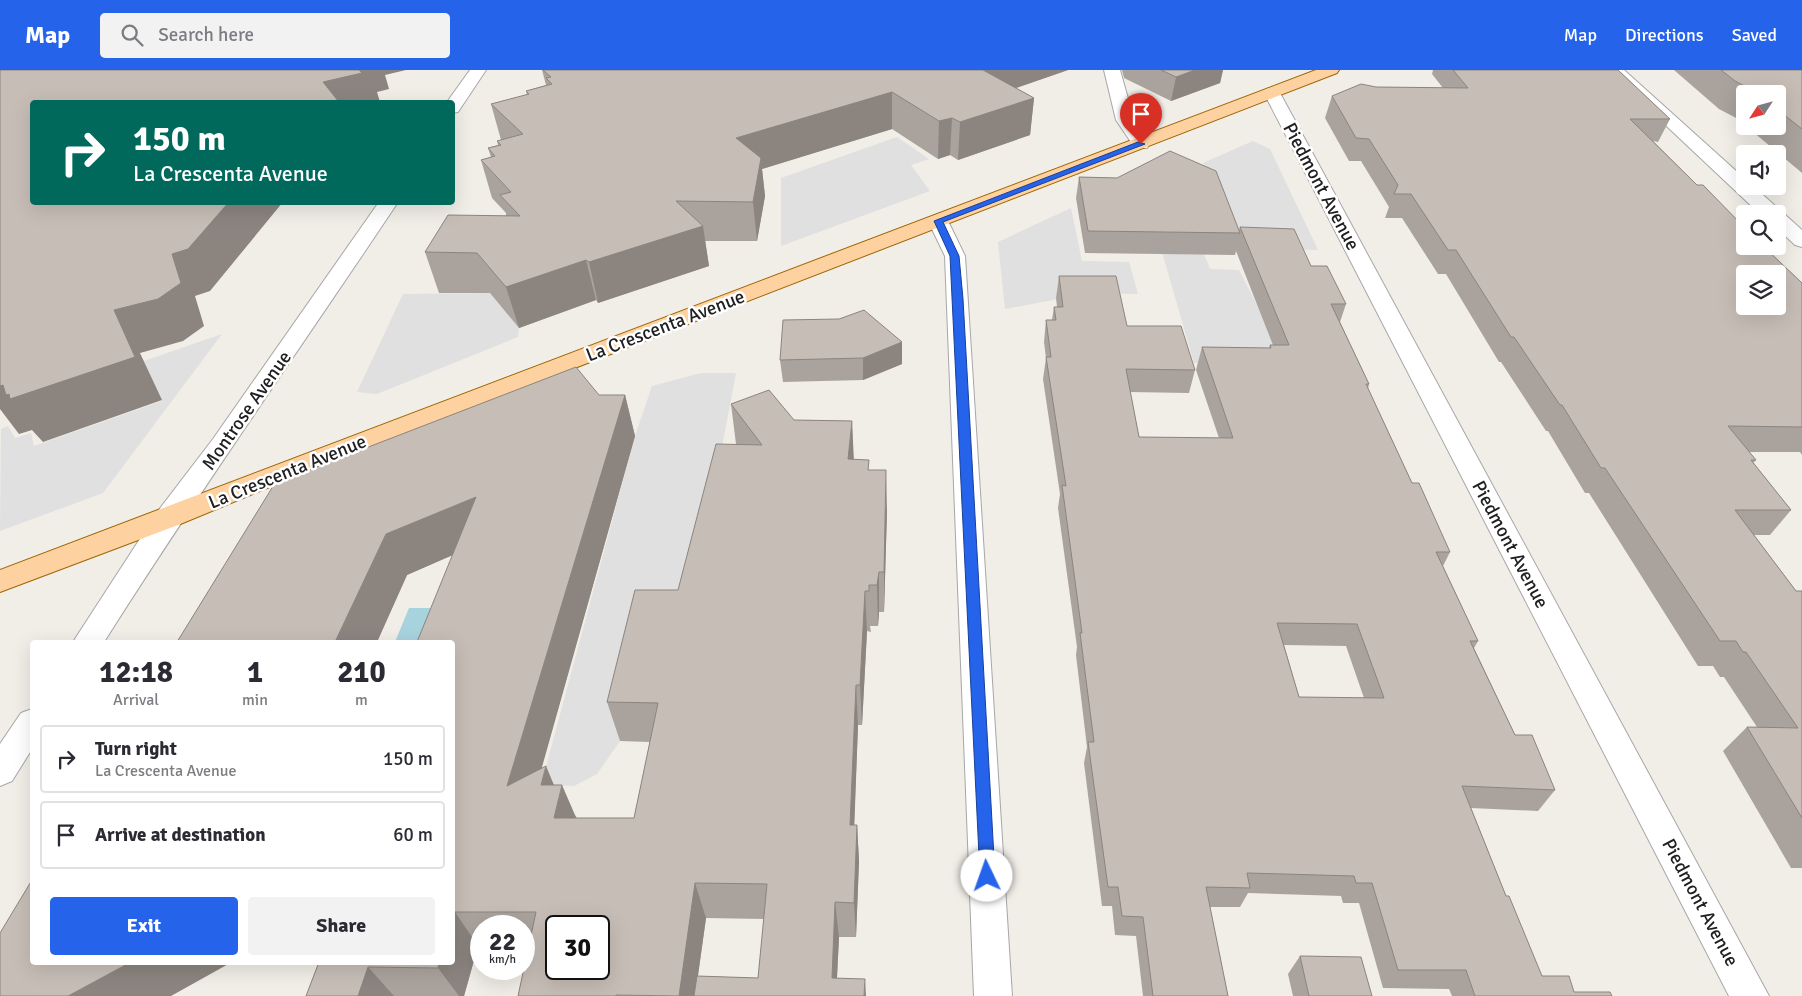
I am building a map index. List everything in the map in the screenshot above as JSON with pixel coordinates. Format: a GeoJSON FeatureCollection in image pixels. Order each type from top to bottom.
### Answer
{"type":"FeatureCollection","features":[{"type":"Feature","properties":{"kind":"main road","name":"La Crescenta Avenue"},"geometry":{"type":"LineString","coordinates":[[0,581],[1331,70]]}},
{"type":"Feature","properties":{"kind":"street"},"geometry":{"type":"LineString","coordinates":[[455,104],[478,70]]}},
{"type":"Feature","properties":{"kind":"street"},"geometry":{"type":"LineString","coordinates":[[1112,70],[1125,120],[1141,144]]}},
{"type":"Feature","properties":{"kind":"street"},"geometry":{"type":"LineString","coordinates":[[1615,70],[1762,205]]}},
{"type":"Feature","properties":{"kind":"street","name":"Piedmont Avenue"},"geometry":{"type":"LineString","coordinates":[[1272,92],[1750,996]]}},
{"type":"Feature","properties":{"kind":"street","name":"Montrose Avenue"},"geometry":{"type":"LineString","coordinates":[[89,640],[168,518],[222,445],[387,205]]}},
{"type":"Feature","properties":{"kind":"street"},"geometry":{"type":"LineString","coordinates":[[938,221],[954,256],[958,299],[993,996]]}},
{"type":"Feature","properties":{"kind":"street"},"geometry":{"type":"LineString","coordinates":[[1786,226],[1802,241]]}},
{"type":"Feature","properties":{"kind":"street"},"geometry":{"type":"LineString","coordinates":[[0,771],[30,726]]}},
{"type":"Feature","properties":{"kind":"shaded area"},"geometry":{"type":"Polygon","coordinates":[[[897,137],[929,159],[911,165],[930,191],[781,246],[781,178],[897,137]]]}},
{"type":"Feature","properties":{"kind":"shaded area"},"geometry":{"type":"Polygon","coordinates":[[[1253,141],[1270,149],[1318,250],[1238,248],[1203,163],[1253,141]]]}},
{"type":"Feature","properties":{"kind":"shaded area"},"geometry":{"type":"Polygon","coordinates":[[[1071,208],[1082,261],[1129,262],[1138,294],[1090,293],[1005,309],[998,242],[1071,208]]]}},
{"type":"Feature","properties":{"kind":"shaded area"},"geometry":{"type":"Polygon","coordinates":[[[1160,245],[1201,246],[1210,269],[1239,270],[1288,365],[1194,363],[1160,245]]]}},
{"type":"Feature","properties":{"kind":"shaded area"},"geometry":{"type":"Polygon","coordinates":[[[490,293],[519,328],[518,337],[377,394],[357,392],[403,294],[490,293]]]}},
{"type":"Feature","properties":{"kind":"shaded area"},"geometry":{"type":"Polygon","coordinates":[[[222,334],[103,493],[0,531],[1,429],[8,426],[15,438],[31,433],[34,446],[162,401],[144,361],[222,334]]]}},
{"type":"Feature","properties":{"kind":"shaded area"},"geometry":{"type":"Polygon","coordinates":[[[701,373],[736,373],[687,631],[646,630],[620,741],[597,774],[574,786],[541,785],[635,436],[652,386],[701,373]]]}},
{"type":"Feature","properties":{"kind":"water"},"geometry":{"type":"Polygon","coordinates":[[[409,608],[447,608],[434,640],[396,640],[409,608]]]}},
{"type":"Feature","properties":{"kind":"building"},"geometry":{"type":"Polygon","coordinates":[[[0,70],[359,70],[362,73],[323,82],[337,100],[30,100],[30,205],[226,205],[188,249],[172,254],[181,283],[158,299],[114,310],[135,357],[10,399],[9,394],[6,395],[3,385],[0,386],[0,70]]]}},
{"type":"Feature","properties":{"kind":"building"},"geometry":{"type":"Polygon","coordinates":[[[543,70],[983,70],[1034,98],[960,122],[952,118],[939,121],[892,92],[736,138],[761,158],[753,202],[676,201],[703,226],[589,262],[586,260],[506,287],[477,253],[425,252],[448,215],[520,216],[500,195],[511,192],[481,160],[495,156],[488,148],[501,145],[497,141],[523,134],[491,104],[529,94],[526,91],[552,84],[546,78],[551,77],[543,70]]]}},
{"type":"Feature","properties":{"kind":"building"},"geometry":{"type":"Polygon","coordinates":[[[1161,70],[1195,70],[1176,77],[1161,70]]]}},
{"type":"Feature","properties":{"kind":"building"},"geometry":{"type":"Polygon","coordinates":[[[1453,70],[1618,70],[1670,119],[1630,119],[1697,185],[1703,185],[1736,219],[1736,255],[1772,255],[1783,265],[1736,265],[1736,315],[1786,315],[1786,268],[1802,283],[1802,427],[1728,426],[1756,460],[1751,460],[1791,510],[1735,510],[1796,591],[1802,591],[1802,818],[1747,727],[1798,728],[1746,652],[1743,652],[1736,641],[1720,641],[1605,468],[1601,468],[1562,405],[1560,405],[1514,337],[1511,337],[1456,250],[1448,250],[1411,194],[1394,194],[1398,185],[1369,139],[1356,138],[1332,96],[1361,84],[1376,87],[1468,88],[1453,70]]]}},
{"type":"Feature","properties":{"kind":"building"},"geometry":{"type":"Polygon","coordinates":[[[1721,70],[1802,70],[1802,129],[1786,116],[1786,85],[1743,85],[1721,70]]]}},
{"type":"Feature","properties":{"kind":"building"},"geometry":{"type":"Polygon","coordinates":[[[1170,151],[1216,171],[1240,233],[1088,231],[1079,177],[1117,178],[1170,151]]]}},
{"type":"Feature","properties":{"kind":"building"},"geometry":{"type":"Polygon","coordinates":[[[1240,227],[1294,229],[1311,266],[1327,266],[1346,304],[1331,304],[1369,384],[1366,384],[1412,483],[1419,483],[1450,552],[1436,552],[1478,641],[1470,641],[1515,735],[1532,735],[1555,790],[1462,786],[1506,896],[1509,896],[1542,976],[1569,976],[1574,992],[1610,992],[1612,996],[1475,996],[1466,970],[1398,970],[1372,883],[1356,883],[1354,876],[1247,873],[1250,888],[1206,887],[1228,996],[1153,996],[1143,917],[1122,916],[1118,887],[1108,887],[1088,742],[1094,742],[1080,633],[1082,633],[1062,485],[1066,486],[1046,357],[1051,357],[1046,320],[1056,320],[1054,307],[1063,307],[1059,276],[1116,276],[1127,326],[1181,326],[1195,370],[1126,369],[1139,437],[1233,438],[1202,347],[1271,348],[1270,345],[1289,345],[1240,227]],[[1277,623],[1299,697],[1384,698],[1357,624],[1277,623]]]}},
{"type":"Feature","properties":{"kind":"building"},"geometry":{"type":"Polygon","coordinates":[[[864,310],[902,342],[863,358],[780,360],[783,320],[839,319],[864,310]]]}},
{"type":"Feature","properties":{"kind":"building"},"geometry":{"type":"Polygon","coordinates":[[[576,367],[599,395],[625,395],[507,786],[546,766],[541,785],[562,785],[554,818],[634,818],[658,703],[607,702],[635,590],[678,590],[716,444],[762,445],[731,404],[769,390],[794,420],[852,421],[848,459],[869,460],[868,470],[886,470],[884,572],[879,572],[877,585],[869,585],[869,591],[865,591],[860,685],[856,685],[850,825],[857,825],[854,903],[835,902],[832,978],[865,979],[864,996],[694,996],[697,976],[758,978],[767,884],[695,883],[679,996],[518,996],[521,980],[535,980],[536,912],[455,912],[455,640],[418,640],[476,497],[386,534],[336,640],[178,640],[275,483],[576,367]]]}},
{"type":"Feature","properties":{"kind":"building"},"geometry":{"type":"Polygon","coordinates":[[[30,883],[30,965],[125,965],[68,996],[0,996],[0,933],[30,883]]]}},
{"type":"Feature","properties":{"kind":"building"},"geometry":{"type":"Polygon","coordinates":[[[1300,956],[1361,957],[1372,996],[1309,996],[1300,956]]]}},
{"type":"Feature","properties":{"kind":"building"},"geometry":{"type":"Polygon","coordinates":[[[318,965],[438,965],[438,968],[368,967],[358,996],[306,996],[318,965]]]}},
{"type":"Feature","properties":{"kind":"route"},"geometry":{"type":"LineString","coordinates":[[987,876],[958,299],[954,256],[938,221],[1141,144]]}}]}
